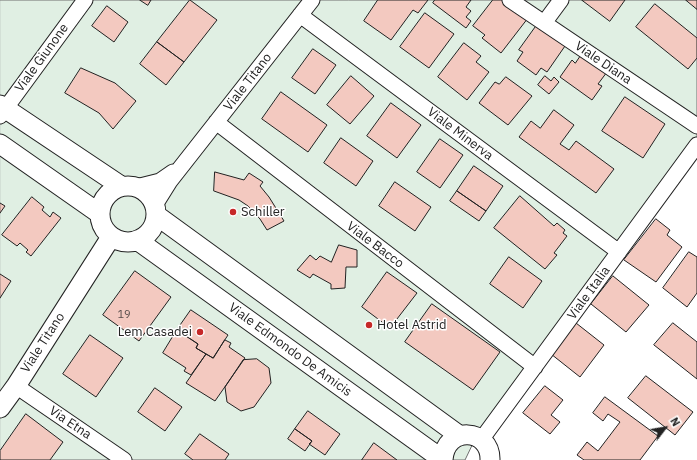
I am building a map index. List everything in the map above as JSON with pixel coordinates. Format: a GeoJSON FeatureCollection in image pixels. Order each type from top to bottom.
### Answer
{"type":"FeatureCollection","features":[{"type":"Feature","properties":{"kind":"street","name":"Viale Giunone"},"geometry":{"type":"LineString","coordinates":[[2,110],[85,0]]}},
{"type":"Feature","properties":{"kind":"street","name":"Viale Titano"},"geometry":{"type":"LineString","coordinates":[[156,210],[170,181],[312,0]]}},
{"type":"Feature","properties":{"kind":"street","name":"Viale Diana"},"geometry":{"type":"LineString","coordinates":[[510,0],[697,126]]}},
{"type":"Feature","properties":{"kind":"street"},"geometry":{"type":"LineString","coordinates":[[544,23],[561,0]]}},
{"type":"Feature","properties":{"kind":"street","name":"Viale Minerva"},"geometry":{"type":"LineString","coordinates":[[300,15],[619,252]]}},
{"type":"Feature","properties":{"kind":"street"},"geometry":{"type":"LineString","coordinates":[[2,110],[128,187],[144,190],[151,197],[156,210],[155,223],[145,236],[128,242],[119,241],[111,237],[101,223],[100,214],[101,205],[105,197],[112,190],[128,187]]}},
{"type":"Feature","properties":{"kind":"street","name":"Viale Bacco"},"geometry":{"type":"LineString","coordinates":[[216,122],[535,367]]}},
{"type":"Feature","properties":{"kind":"street"},"geometry":{"type":"LineString","coordinates":[[0,144],[100,214]]}},
{"type":"Feature","properties":{"kind":"street","name":"Viale Italia"},"geometry":{"type":"LineString","coordinates":[[481,440],[697,145]]}},
{"type":"Feature","properties":{"kind":"street","name":"Viale Titano"},"geometry":{"type":"LineString","coordinates":[[128,187],[160,181],[183,164]]}},
{"type":"Feature","properties":{"kind":"street"},"geometry":{"type":"LineString","coordinates":[[156,210],[460,436]]}},
{"type":"Feature","properties":{"kind":"street","name":"Viale Titano"},"geometry":{"type":"LineString","coordinates":[[0,408],[16,386],[111,237]]}},
{"type":"Feature","properties":{"kind":"street","name":"Viale Edmondo De Amicis"},"geometry":{"type":"LineString","coordinates":[[137,240],[443,460]]}},
{"type":"Feature","properties":{"kind":"street","name":"Via Etna"},"geometry":{"type":"LineString","coordinates":[[16,386],[124,460]]}},
{"type":"Feature","properties":{"kind":"street"},"geometry":{"type":"LineString","coordinates":[[443,460],[446,447],[452,440],[460,436],[471,435],[481,440],[486,445],[489,451],[490,460]]}},
{"type":"Feature","properties":{"kind":"green space"},"geometry":{"type":"Polygon","coordinates":[[[0,0],[697,0],[697,138],[476,437],[465,460],[0,460],[0,0]]]}},
{"type":"Feature","properties":{"kind":"building"},"geometry":{"type":"Polygon","coordinates":[[[140,0],[151,0],[148,5],[140,0]]]}},
{"type":"Feature","properties":{"kind":"building"},"geometry":{"type":"Polygon","coordinates":[[[190,0],[217,20],[184,62],[157,42],[190,0]]]}},
{"type":"Feature","properties":{"kind":"building"},"geometry":{"type":"Polygon","coordinates":[[[378,0],[428,0],[418,13],[413,10],[391,40],[364,21],[378,0]]]}},
{"type":"Feature","properties":{"kind":"building"},"geometry":{"type":"Polygon","coordinates":[[[435,0],[471,0],[466,7],[471,11],[466,17],[471,21],[466,28],[433,3],[435,0]]]}},
{"type":"Feature","properties":{"kind":"building"},"geometry":{"type":"Polygon","coordinates":[[[493,0],[504,0],[528,18],[501,53],[482,38],[485,35],[473,26],[493,0]]]}},
{"type":"Feature","properties":{"kind":"building"},"geometry":{"type":"Polygon","coordinates":[[[582,0],[625,0],[610,21],[582,0]]]}},
{"type":"Feature","properties":{"kind":"building"},"geometry":{"type":"Polygon","coordinates":[[[686,0],[697,0],[697,9],[686,0]]]}},
{"type":"Feature","properties":{"kind":"building"},"geometry":{"type":"Polygon","coordinates":[[[655,4],[697,38],[697,58],[688,69],[636,27],[655,4]]]}},
{"type":"Feature","properties":{"kind":"building"},"geometry":{"type":"Polygon","coordinates":[[[107,6],[128,22],[114,42],[92,26],[107,6]]]}},
{"type":"Feature","properties":{"kind":"building"},"geometry":{"type":"Polygon","coordinates":[[[425,13],[454,34],[429,68],[400,47],[425,13]]]}},
{"type":"Feature","properties":{"kind":"building"},"geometry":{"type":"Polygon","coordinates":[[[537,25],[565,46],[547,72],[541,68],[536,75],[517,61],[523,52],[519,50],[537,25]]]}},
{"type":"Feature","properties":{"kind":"building"},"geometry":{"type":"Polygon","coordinates":[[[157,42],[184,62],[166,85],[140,64],[157,42]]]}},
{"type":"Feature","properties":{"kind":"building"},"geometry":{"type":"Polygon","coordinates":[[[464,43],[481,56],[476,62],[489,72],[467,100],[438,77],[464,43]]]}},
{"type":"Feature","properties":{"kind":"building"},"geometry":{"type":"Polygon","coordinates":[[[313,49],[336,65],[315,94],[292,78],[313,49]]]}},
{"type":"Feature","properties":{"kind":"building"},"geometry":{"type":"Polygon","coordinates":[[[582,54],[607,72],[598,84],[602,86],[592,100],[560,77],[572,60],[575,63],[582,54]]]}},
{"type":"Feature","properties":{"kind":"building"},"geometry":{"type":"Polygon","coordinates":[[[81,68],[115,83],[136,101],[113,129],[99,113],[65,93],[81,68]]]}},
{"type":"Feature","properties":{"kind":"building"},"geometry":{"type":"Polygon","coordinates":[[[351,76],[374,96],[350,124],[327,105],[351,76]]]}},
{"type":"Feature","properties":{"kind":"building"},"geometry":{"type":"Polygon","coordinates":[[[545,76],[551,81],[554,77],[559,82],[549,94],[538,85],[545,76]]]}},
{"type":"Feature","properties":{"kind":"building"},"geometry":{"type":"Polygon","coordinates":[[[506,77],[532,96],[508,125],[479,103],[495,82],[499,84],[506,77]]]}},
{"type":"Feature","properties":{"kind":"building"},"geometry":{"type":"Polygon","coordinates":[[[281,92],[327,125],[308,152],[262,119],[281,92]]]}},
{"type":"Feature","properties":{"kind":"building"},"geometry":{"type":"Polygon","coordinates":[[[625,97],[665,124],[643,158],[602,131],[625,97]]]}},
{"type":"Feature","properties":{"kind":"building"},"geometry":{"type":"Polygon","coordinates":[[[391,103],[421,125],[397,158],[367,136],[391,103]]]}},
{"type":"Feature","properties":{"kind":"building"},"geometry":{"type":"Polygon","coordinates":[[[554,110],[574,125],[560,144],[569,150],[576,141],[614,169],[596,193],[519,137],[531,121],[540,128],[554,110]]]}},
{"type":"Feature","properties":{"kind":"building"},"geometry":{"type":"Polygon","coordinates":[[[341,138],[373,161],[356,186],[324,163],[341,138]]]}},
{"type":"Feature","properties":{"kind":"building"},"geometry":{"type":"Polygon","coordinates":[[[440,139],[463,155],[440,188],[417,172],[440,139]]]}},
{"type":"Feature","properties":{"kind":"building"},"geometry":{"type":"Polygon","coordinates":[[[474,166],[503,186],[486,211],[457,191],[474,166]]]}},
{"type":"Feature","properties":{"kind":"building"},"geometry":{"type":"Polygon","coordinates":[[[215,172],[244,180],[249,173],[263,182],[260,186],[269,197],[284,221],[267,230],[260,219],[248,206],[239,200],[214,191],[215,172]]]}},
{"type":"Feature","properties":{"kind":"building"},"geometry":{"type":"Polygon","coordinates":[[[395,182],[431,207],[415,231],[379,206],[395,182]]]}},
{"type":"Feature","properties":{"kind":"building"},"geometry":{"type":"Polygon","coordinates":[[[457,191],[486,211],[479,221],[450,201],[457,191]]]}},
{"type":"Feature","properties":{"kind":"building"},"geometry":{"type":"Polygon","coordinates":[[[520,196],[554,226],[557,223],[565,230],[563,233],[567,236],[554,253],[557,255],[545,269],[494,228],[520,196]]]}},
{"type":"Feature","properties":{"kind":"building"},"geometry":{"type":"Polygon","coordinates":[[[32,197],[44,207],[42,210],[50,217],[53,212],[61,218],[31,256],[26,252],[28,250],[20,243],[17,246],[2,235],[32,197]]]}},
{"type":"Feature","properties":{"kind":"building"},"geometry":{"type":"Polygon","coordinates":[[[0,203],[5,206],[0,213],[0,203]]]}},
{"type":"Feature","properties":{"kind":"building"},"geometry":{"type":"Polygon","coordinates":[[[656,219],[670,230],[667,235],[682,247],[656,282],[624,260],[656,219]]]}},
{"type":"Feature","properties":{"kind":"building"},"geometry":{"type":"Polygon","coordinates":[[[339,245],[357,250],[357,267],[346,267],[345,288],[331,289],[331,284],[313,274],[310,278],[297,270],[310,255],[316,260],[320,256],[331,262],[339,245]]]}},
{"type":"Feature","properties":{"kind":"building"},"geometry":{"type":"Polygon","coordinates":[[[689,252],[697,257],[697,293],[687,307],[663,288],[689,252]]]}},
{"type":"Feature","properties":{"kind":"building"},"geometry":{"type":"Polygon","coordinates":[[[509,257],[542,281],[523,308],[490,284],[509,257]]]}},
{"type":"Feature","properties":{"kind":"building"},"geometry":{"type":"Polygon","coordinates":[[[135,271],[171,297],[139,341],[103,315],[135,271]]]}},
{"type":"Feature","properties":{"kind":"building"},"geometry":{"type":"Polygon","coordinates":[[[387,272],[417,293],[390,328],[362,307],[387,272]]]}},
{"type":"Feature","properties":{"kind":"building"},"geometry":{"type":"Polygon","coordinates":[[[0,274],[11,281],[0,298],[0,274]]]}},
{"type":"Feature","properties":{"kind":"building"},"geometry":{"type":"Polygon","coordinates":[[[613,276],[649,305],[626,332],[591,304],[613,276]]]}},
{"type":"Feature","properties":{"kind":"building"},"geometry":{"type":"Polygon","coordinates":[[[432,304],[500,352],[473,390],[405,342],[432,304]]]}},
{"type":"Feature","properties":{"kind":"building"},"geometry":{"type":"Polygon","coordinates":[[[191,310],[228,335],[213,358],[196,348],[198,344],[177,330],[191,310]]]}},
{"type":"Feature","properties":{"kind":"building"},"geometry":{"type":"Polygon","coordinates":[[[576,323],[604,345],[580,377],[551,354],[576,323]]]}},
{"type":"Feature","properties":{"kind":"building"},"geometry":{"type":"Polygon","coordinates":[[[673,323],[697,342],[697,379],[654,345],[673,323]]]}},
{"type":"Feature","properties":{"kind":"building"},"geometry":{"type":"Polygon","coordinates":[[[177,330],[198,344],[196,348],[206,354],[191,375],[184,371],[186,368],[163,353],[177,330]]]}},
{"type":"Feature","properties":{"kind":"building"},"geometry":{"type":"Polygon","coordinates":[[[90,335],[123,358],[96,397],[63,374],[90,335]]]}},
{"type":"Feature","properties":{"kind":"building"},"geometry":{"type":"Polygon","coordinates":[[[225,340],[231,343],[229,347],[245,358],[215,401],[186,383],[206,354],[213,358],[225,340]]]}},
{"type":"Feature","properties":{"kind":"building"},"geometry":{"type":"Polygon","coordinates":[[[257,359],[269,368],[271,383],[254,407],[241,411],[227,402],[225,387],[243,360],[257,359]]]}},
{"type":"Feature","properties":{"kind":"building"},"geometry":{"type":"Polygon","coordinates":[[[646,376],[693,412],[675,435],[628,398],[646,376]]]}},
{"type":"Feature","properties":{"kind":"building"},"geometry":{"type":"Polygon","coordinates":[[[545,386],[563,400],[551,415],[560,422],[550,434],[523,413],[545,386]]]}},
{"type":"Feature","properties":{"kind":"building"},"geometry":{"type":"Polygon","coordinates":[[[155,388],[182,407],[165,431],[138,412],[155,388]]]}},
{"type":"Feature","properties":{"kind":"building"},"geometry":{"type":"Polygon","coordinates":[[[605,397],[658,436],[640,460],[584,460],[577,455],[587,442],[598,451],[620,422],[608,414],[603,421],[593,413],[605,397]]]}},
{"type":"Feature","properties":{"kind":"building"},"geometry":{"type":"Polygon","coordinates":[[[308,411],[340,434],[325,455],[309,444],[312,441],[295,429],[308,411]]]}},
{"type":"Feature","properties":{"kind":"building"},"geometry":{"type":"Polygon","coordinates":[[[26,414],[63,442],[50,460],[0,460],[0,451],[26,414]]]}},
{"type":"Feature","properties":{"kind":"building"},"geometry":{"type":"Polygon","coordinates":[[[295,429],[312,441],[305,451],[288,439],[295,429]]]}},
{"type":"Feature","properties":{"kind":"building"},"geometry":{"type":"Polygon","coordinates":[[[200,434],[229,454],[225,460],[193,460],[185,454],[200,434]]]}},
{"type":"Feature","properties":{"kind":"building"},"geometry":{"type":"Polygon","coordinates":[[[374,443],[397,460],[362,460],[374,443]]]}},
{"type":"Feature","properties":{"kind":"place","name":"Schiller"},"geometry":{"type":"Point","coordinates":[233,212]}},
{"type":"Feature","properties":{"kind":"place","name":"Hotel Astrid"},"geometry":{"type":"Point","coordinates":[369,325]}},
{"type":"Feature","properties":{"kind":"place","name":"Lem Casadei"},"geometry":{"type":"Point","coordinates":[200,332]}}]}
